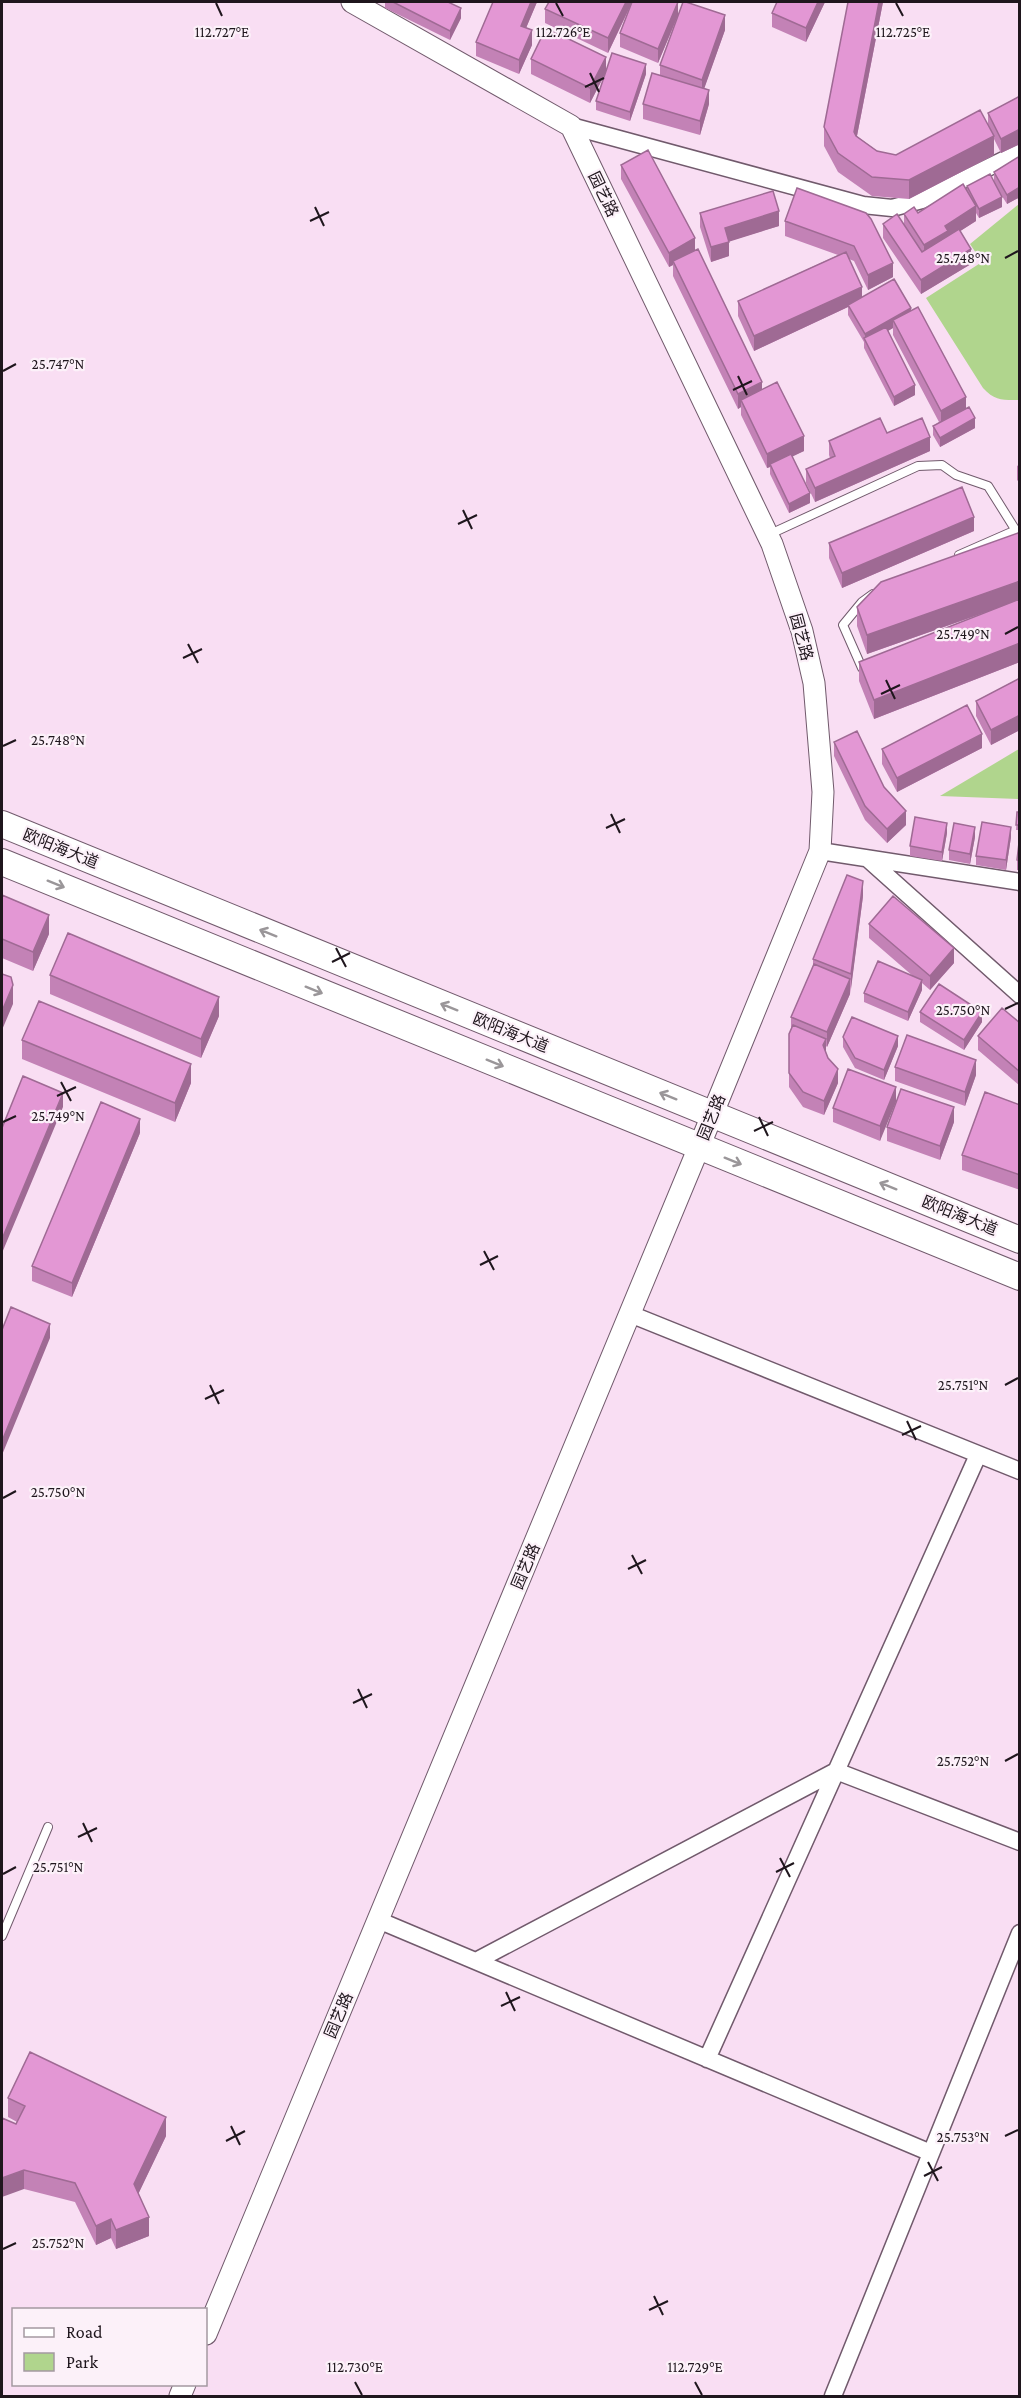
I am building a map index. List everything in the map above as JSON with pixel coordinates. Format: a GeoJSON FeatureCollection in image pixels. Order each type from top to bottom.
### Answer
{"type":"FeatureCollection","features":[{"type":"Feature","properties":{"kind":"main road","name":"欧阳海大道"},"geometry":{"type":"LineString","coordinates":[[2,824],[1020,1240]]}},
{"type":"Feature","properties":{"kind":"main road"},"geometry":{"type":"LineString","coordinates":[[2,862],[1020,1277]]}},
{"type":"Feature","properties":{"kind":"street"},"geometry":{"type":"LineString","coordinates":[[352,2],[571,126],[863,205],[891,207],[922,200],[1020,152]]}},
{"type":"Feature","properties":{"kind":"street","name":"园艺路"},"geometry":{"type":"LineString","coordinates":[[207,2332],[820,851],[823,792],[814,683],[802,631],[768,535],[571,126]]}},
{"type":"Feature","properties":{"kind":"street"},"geometry":{"type":"LineString","coordinates":[[820,851],[1020,882]]}},
{"type":"Feature","properties":{"kind":"street"},"geometry":{"type":"LineString","coordinates":[[868,859],[1020,995]]}},
{"type":"Feature","properties":{"kind":"street"},"geometry":{"type":"LineString","coordinates":[[630,1314],[1020,1471]]}},
{"type":"Feature","properties":{"kind":"street"},"geometry":{"type":"LineString","coordinates":[[707,2059],[978,1455]]}},
{"type":"Feature","properties":{"kind":"street"},"geometry":{"type":"LineString","coordinates":[[476,1961],[836,1771],[1020,1842]]}},
{"type":"Feature","properties":{"kind":"street"},"geometry":{"type":"LineString","coordinates":[[378,1920],[931,2153]]}},
{"type":"Feature","properties":{"kind":"street"},"geometry":{"type":"LineString","coordinates":[[833,2397],[1020,1933]]}},
{"type":"Feature","properties":{"kind":"lane"},"geometry":{"type":"LineString","coordinates":[[768,535],[918,466],[942,465],[956,475],[988,486],[1018,533],[953,558]]}},
{"type":"Feature","properties":{"kind":"lane"},"geometry":{"type":"LineString","coordinates":[[872,664],[862,668],[843,625],[862,602],[880,590]]}},
{"type":"Feature","properties":{"kind":"lane"},"geometry":{"type":"LineString","coordinates":[[2,1936],[48,1827]]}},
{"type":"Feature","properties":{"kind":"green space"},"geometry":{"type":"Polygon","coordinates":[[[1019,204],[1019,400],[1008,400],[995,398],[983,388],[926,298],[982,262],[970,244],[1019,204]]]}},
{"type":"Feature","properties":{"kind":"green space"},"geometry":{"type":"Polygon","coordinates":[[[1019,749],[1019,799],[940,796],[1019,749]]]}},
{"type":"Feature","properties":{"kind":"building"},"geometry":{"type":"Polygon","coordinates":[[[393,2],[448,2],[461,8],[450,31],[393,2]]]}},
{"type":"Feature","properties":{"kind":"building"},"geometry":{"type":"Polygon","coordinates":[[[493,2],[531,2],[521,26],[532,30],[519,60],[476,42],[493,2]]]}},
{"type":"Feature","properties":{"kind":"building"},"geometry":{"type":"Polygon","coordinates":[[[549,2],[626,2],[608,38],[545,9],[549,2]]]}},
{"type":"Feature","properties":{"kind":"building"},"geometry":{"type":"Polygon","coordinates":[[[632,2],[678,2],[658,49],[620,33],[632,2]]]}},
{"type":"Feature","properties":{"kind":"building"},"geometry":{"type":"Polygon","coordinates":[[[683,2],[725,15],[702,80],[660,65],[683,2]]]}},
{"type":"Feature","properties":{"kind":"building"},"geometry":{"type":"Polygon","coordinates":[[[777,2],[818,2],[806,28],[772,13],[777,2]]]}},
{"type":"Feature","properties":{"kind":"building"},"geometry":{"type":"Polygon","coordinates":[[[848,2],[879,2],[854,132],[856,136],[877,151],[896,155],[980,110],[994,136],[909,180],[872,177],[838,153],[824,127],[848,2]]]}},
{"type":"Feature","properties":{"kind":"building"},"geometry":{"type":"Polygon","coordinates":[[[546,28],[606,57],[590,88],[531,59],[546,28]]]}},
{"type":"Feature","properties":{"kind":"building"},"geometry":{"type":"Polygon","coordinates":[[[612,53],[646,64],[630,112],[596,101],[612,53]]]}},
{"type":"Feature","properties":{"kind":"building"},"geometry":{"type":"Polygon","coordinates":[[[652,73],[709,90],[700,121],[643,104],[652,73]]]}},
{"type":"Feature","properties":{"kind":"building"},"geometry":{"type":"Polygon","coordinates":[[[1020,96],[1020,129],[1001,139],[988,113],[1020,96]]]}},
{"type":"Feature","properties":{"kind":"building"},"geometry":{"type":"Polygon","coordinates":[[[648,150],[695,238],[669,253],[621,165],[648,150]]]}},
{"type":"Feature","properties":{"kind":"building"},"geometry":{"type":"Polygon","coordinates":[[[1020,156],[1020,187],[1007,195],[994,172],[1020,156]]]}},
{"type":"Feature","properties":{"kind":"building"},"geometry":{"type":"Polygon","coordinates":[[[990,174],[1002,197],[979,209],[967,186],[990,174]]]}},
{"type":"Feature","properties":{"kind":"building"},"geometry":{"type":"Polygon","coordinates":[[[963,184],[976,206],[945,226],[948,231],[924,245],[904,214],[914,207],[918,213],[963,184]]]}},
{"type":"Feature","properties":{"kind":"building"},"geometry":{"type":"Polygon","coordinates":[[[797,188],[866,213],[893,263],[868,275],[854,246],[785,221],[797,188]]]}},
{"type":"Feature","properties":{"kind":"building"},"geometry":{"type":"Polygon","coordinates":[[[773,191],[779,211],[725,228],[729,242],[711,247],[700,213],[773,191]]]}},
{"type":"Feature","properties":{"kind":"building"},"geometry":{"type":"Polygon","coordinates":[[[897,214],[922,252],[959,229],[971,249],[921,280],[883,224],[897,214]]]}},
{"type":"Feature","properties":{"kind":"building"},"geometry":{"type":"Polygon","coordinates":[[[698,249],[762,382],[738,394],[673,261],[698,249]]]}},
{"type":"Feature","properties":{"kind":"building"},"geometry":{"type":"Polygon","coordinates":[[[846,252],[862,287],[754,336],[738,301],[846,252]]]}},
{"type":"Feature","properties":{"kind":"building"},"geometry":{"type":"Polygon","coordinates":[[[894,279],[911,308],[865,334],[848,305],[894,279]]]}},
{"type":"Feature","properties":{"kind":"building"},"geometry":{"type":"Polygon","coordinates":[[[918,307],[966,397],[941,411],[893,320],[918,307]]]}},
{"type":"Feature","properties":{"kind":"building"},"geometry":{"type":"Polygon","coordinates":[[[886,327],[915,385],[894,397],[864,338],[886,327]]]}},
{"type":"Feature","properties":{"kind":"building"},"geometry":{"type":"Polygon","coordinates":[[[777,382],[804,436],[767,454],[741,400],[777,382]]]}},
{"type":"Feature","properties":{"kind":"building"},"geometry":{"type":"Polygon","coordinates":[[[969,407],[975,418],[940,438],[933,426],[969,407]]]}},
{"type":"Feature","properties":{"kind":"building"},"geometry":{"type":"Polygon","coordinates":[[[880,418],[887,433],[922,418],[930,437],[815,488],[806,469],[835,456],[829,441],[880,418]]]}},
{"type":"Feature","properties":{"kind":"building"},"geometry":{"type":"Polygon","coordinates":[[[791,454],[810,493],[789,504],[770,464],[791,454]]]}},
{"type":"Feature","properties":{"kind":"building"},"geometry":{"type":"Polygon","coordinates":[[[962,487],[974,517],[842,573],[829,543],[962,487]]]}},
{"type":"Feature","properties":{"kind":"building"},"geometry":{"type":"Polygon","coordinates":[[[1018,533],[1020,537],[1020,581],[867,635],[857,607],[881,582],[1018,533]]]}},
{"type":"Feature","properties":{"kind":"building"},"geometry":{"type":"Polygon","coordinates":[[[1020,599],[1020,643],[874,700],[859,662],[1020,599]]]}},
{"type":"Feature","properties":{"kind":"building"},"geometry":{"type":"Polygon","coordinates":[[[1020,678],[1020,715],[991,730],[976,701],[1020,678]]]}},
{"type":"Feature","properties":{"kind":"building"},"geometry":{"type":"Polygon","coordinates":[[[967,705],[982,734],[897,778],[882,749],[967,705]]]}},
{"type":"Feature","properties":{"kind":"building"},"geometry":{"type":"Polygon","coordinates":[[[857,731],[884,787],[906,811],[887,829],[865,806],[834,742],[857,731]]]}},
{"type":"Feature","properties":{"kind":"building"},"geometry":{"type":"Polygon","coordinates":[[[1017,812],[1020,812],[1020,825],[1016,825],[1017,812]]]}},
{"type":"Feature","properties":{"kind":"building"},"geometry":{"type":"Polygon","coordinates":[[[915,817],[947,823],[942,852],[910,846],[915,817]]]}},
{"type":"Feature","properties":{"kind":"building"},"geometry":{"type":"Polygon","coordinates":[[[982,822],[1011,827],[1006,860],[976,856],[982,822]]]}},
{"type":"Feature","properties":{"kind":"building"},"geometry":{"type":"Polygon","coordinates":[[[954,823],[975,827],[970,854],[949,850],[954,823]]]}},
{"type":"Feature","properties":{"kind":"building"},"geometry":{"type":"Polygon","coordinates":[[[1020,834],[1020,861],[1017,860],[1020,834]]]}},
{"type":"Feature","properties":{"kind":"building"},"geometry":{"type":"Polygon","coordinates":[[[847,875],[863,881],[851,974],[813,959],[847,875]]]}},
{"type":"Feature","properties":{"kind":"building"},"geometry":{"type":"Polygon","coordinates":[[[2,895],[49,915],[33,952],[2,939],[2,895]]]}},
{"type":"Feature","properties":{"kind":"building"},"geometry":{"type":"Polygon","coordinates":[[[893,896],[954,948],[930,976],[869,924],[893,896]]]}},
{"type":"Feature","properties":{"kind":"building"},"geometry":{"type":"Polygon","coordinates":[[[68,933],[219,997],[201,1039],[50,975],[68,933]]]}},
{"type":"Feature","properties":{"kind":"building"},"geometry":{"type":"Polygon","coordinates":[[[878,961],[922,980],[908,1012],[864,993],[878,961]]]}},
{"type":"Feature","properties":{"kind":"building"},"geometry":{"type":"Polygon","coordinates":[[[814,964],[850,979],[827,1032],[791,1017],[814,964]]]}},
{"type":"Feature","properties":{"kind":"building"},"geometry":{"type":"Polygon","coordinates":[[[2,974],[11,977],[13,985],[2,1011],[2,974]]]}},
{"type":"Feature","properties":{"kind":"building"},"geometry":{"type":"Polygon","coordinates":[[[939,984],[982,1012],[964,1040],[920,1012],[939,984]]]}},
{"type":"Feature","properties":{"kind":"building"},"geometry":{"type":"Polygon","coordinates":[[[39,1001],[191,1064],[175,1103],[22,1040],[39,1001]]]}},
{"type":"Feature","properties":{"kind":"building"},"geometry":{"type":"Polygon","coordinates":[[[1002,1008],[1020,1023],[1020,1072],[978,1036],[1002,1008]]]}},
{"type":"Feature","properties":{"kind":"building"},"geometry":{"type":"Polygon","coordinates":[[[852,1017],[898,1036],[884,1070],[855,1058],[843,1037],[852,1017]]]}},
{"type":"Feature","properties":{"kind":"building"},"geometry":{"type":"Polygon","coordinates":[[[793,1025],[826,1039],[823,1045],[828,1058],[838,1069],[824,1101],[803,1092],[789,1073],[789,1034],[793,1025]]]}},
{"type":"Feature","properties":{"kind":"building"},"geometry":{"type":"Polygon","coordinates":[[[907,1035],[976,1060],[965,1092],[895,1067],[907,1035]]]}},
{"type":"Feature","properties":{"kind":"building"},"geometry":{"type":"Polygon","coordinates":[[[848,1069],[896,1087],[880,1126],[833,1108],[848,1069]]]}},
{"type":"Feature","properties":{"kind":"building"},"geometry":{"type":"Polygon","coordinates":[[[23,1076],[63,1093],[2,1239],[2,1128],[23,1076]]]}},
{"type":"Feature","properties":{"kind":"building"},"geometry":{"type":"Polygon","coordinates":[[[901,1089],[954,1107],[940,1146],[887,1127],[901,1089]]]}},
{"type":"Feature","properties":{"kind":"building"},"geometry":{"type":"Polygon","coordinates":[[[985,1092],[1020,1105],[1020,1175],[962,1155],[985,1092]]]}},
{"type":"Feature","properties":{"kind":"building"},"geometry":{"type":"Polygon","coordinates":[[[101,1102],[140,1119],[72,1283],[32,1266],[101,1102]]]}},
{"type":"Feature","properties":{"kind":"building"},"geometry":{"type":"Polygon","coordinates":[[[11,1307],[50,1324],[2,1441],[2,1330],[11,1307]]]}},
{"type":"Feature","properties":{"kind":"building"},"geometry":{"type":"Polygon","coordinates":[[[30,2052],[166,2117],[134,2184],[149,2217],[116,2230],[111,2219],[96,2226],[75,2183],[24,2170],[2,2178],[2,2118],[16,2124],[25,2106],[8,2098],[30,2052]]]}}]}
